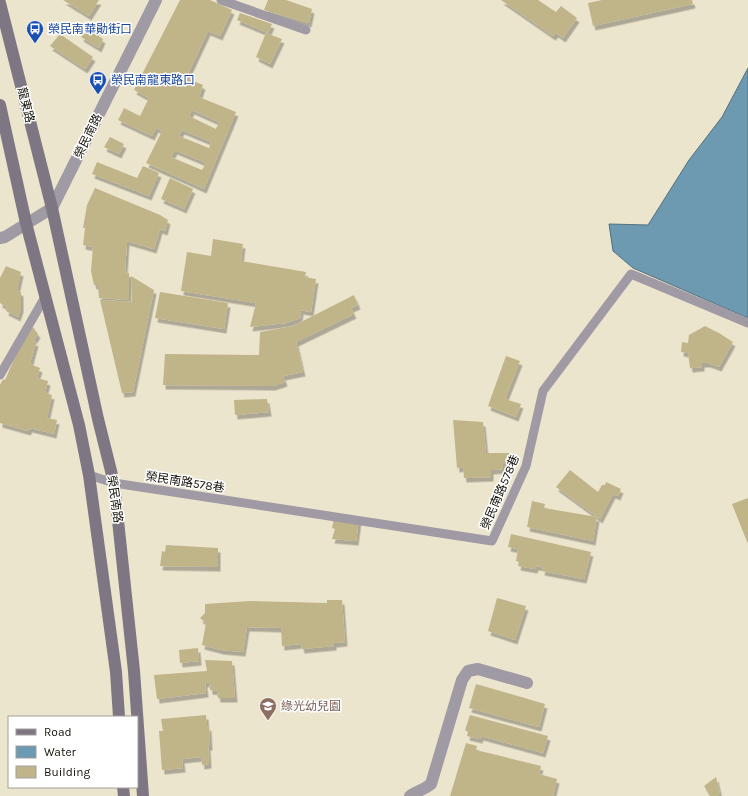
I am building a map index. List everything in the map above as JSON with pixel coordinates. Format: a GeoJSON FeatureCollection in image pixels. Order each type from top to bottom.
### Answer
{"type":"FeatureCollection","features":[{"type":"Feature","properties":{"kind":"street","name":"榮民南路"},"geometry":{"type":"LineString","coordinates":[[137,716],[134,671],[114,483],[98,419],[52,208],[156,0]]}},
{"type":"Feature","properties":{"kind":"street","name":"龍東路"},"geometry":{"type":"LineString","coordinates":[[0,3],[52,208]]}},
{"type":"Feature","properties":{"kind":"street","name":"龍東路"},"geometry":{"type":"LineString","coordinates":[[0,105],[26,223]]}},
{"type":"Feature","properties":{"kind":"street"},"geometry":{"type":"LineString","coordinates":[[0,238],[5,237],[52,208]]}},
{"type":"Feature","properties":{"kind":"street","name":"榮民南路"},"geometry":{"type":"LineString","coordinates":[[26,223],[79,424],[89,475],[116,672],[119,716]]}},
{"type":"Feature","properties":{"kind":"street"},"geometry":{"type":"LineString","coordinates":[[410,796],[414,792],[424,790],[431,784],[462,680],[468,671],[478,669],[527,683]]}},
{"type":"Feature","properties":{"kind":"street"},"geometry":{"type":"LineString","coordinates":[[116,672],[134,671]]}},
{"type":"Feature","properties":{"kind":"street","name":"榮民南路"},"geometry":{"type":"LineString","coordinates":[[138,727],[143,796]]}},
{"type":"Feature","properties":{"kind":"lane"},"geometry":{"type":"LineString","coordinates":[[221,0],[306,30]]}},
{"type":"Feature","properties":{"kind":"lane","name":"榮民南路578巷"},"geometry":{"type":"LineString","coordinates":[[89,475],[114,483],[492,541],[526,466],[543,391],[631,274],[748,323]]}},
{"type":"Feature","properties":{"kind":"lane"},"geometry":{"type":"LineString","coordinates":[[0,375],[45,297]]}},
{"type":"Feature","properties":{"kind":"water"},"geometry":{"type":"Polygon","coordinates":[[[748,68],[748,318],[633,268],[613,251],[609,224],[648,225],[689,160],[722,117],[748,68]]]}},
{"type":"Feature","properties":{"kind":"building"},"geometry":{"type":"Polygon","coordinates":[[[63,0],[99,0],[89,16],[63,0]]]}},
{"type":"Feature","properties":{"kind":"building"},"geometry":{"type":"Polygon","coordinates":[[[180,0],[210,0],[232,10],[220,36],[208,31],[186,78],[203,85],[199,97],[236,112],[204,189],[146,163],[162,131],[156,128],[152,136],[118,120],[124,108],[140,116],[149,98],[134,90],[180,0]],[[192,110],[189,116],[216,129],[219,122],[192,110]],[[182,130],[179,136],[209,148],[211,142],[182,130]],[[175,150],[171,157],[202,170],[206,163],[175,150]]]}},
{"type":"Feature","properties":{"kind":"building"},"geometry":{"type":"Polygon","coordinates":[[[268,0],[286,0],[312,9],[309,23],[264,10],[268,0]]]}},
{"type":"Feature","properties":{"kind":"building"},"geometry":{"type":"Polygon","coordinates":[[[501,0],[538,0],[556,12],[561,6],[577,18],[563,38],[556,33],[553,36],[501,0]]]}},
{"type":"Feature","properties":{"kind":"building"},"geometry":{"type":"Polygon","coordinates":[[[602,0],[692,0],[693,4],[593,26],[588,3],[602,0]]]}},
{"type":"Feature","properties":{"kind":"building"},"geometry":{"type":"Polygon","coordinates":[[[240,13],[272,24],[268,33],[237,20],[240,13]]]}},
{"type":"Feature","properties":{"kind":"building"},"geometry":{"type":"Polygon","coordinates":[[[87,28],[103,39],[99,48],[81,37],[87,28]]]}},
{"type":"Feature","properties":{"kind":"building"},"geometry":{"type":"Polygon","coordinates":[[[266,33],[282,39],[270,64],[256,57],[266,33]]]}},
{"type":"Feature","properties":{"kind":"building"},"geometry":{"type":"Polygon","coordinates":[[[60,34],[93,57],[85,69],[50,46],[60,34]]]}},
{"type":"Feature","properties":{"kind":"building"},"geometry":{"type":"Polygon","coordinates":[[[110,137],[124,144],[119,154],[104,147],[110,137]]]}},
{"type":"Feature","properties":{"kind":"building"},"geometry":{"type":"Polygon","coordinates":[[[97,162],[137,178],[143,166],[159,173],[149,196],[92,174],[97,162]]]}},
{"type":"Feature","properties":{"kind":"building"},"geometry":{"type":"Polygon","coordinates":[[[170,178],[193,189],[184,209],[161,199],[170,178]]]}},
{"type":"Feature","properties":{"kind":"building"},"geometry":{"type":"Polygon","coordinates":[[[95,188],[160,215],[168,220],[165,231],[160,229],[154,249],[127,241],[125,272],[129,273],[129,300],[99,298],[98,285],[94,285],[91,271],[93,247],[83,245],[85,228],[83,228],[87,205],[95,188]]]}},
{"type":"Feature","properties":{"kind":"building"},"geometry":{"type":"Polygon","coordinates":[[[213,239],[243,244],[241,261],[306,272],[305,277],[316,279],[311,312],[301,310],[300,318],[286,323],[250,327],[256,303],[181,291],[187,252],[211,256],[213,239]]]}},
{"type":"Feature","properties":{"kind":"building"},"geometry":{"type":"Polygon","coordinates":[[[6,266],[21,272],[17,290],[21,292],[21,308],[18,317],[6,311],[7,307],[0,303],[0,278],[6,266]]]}},
{"type":"Feature","properties":{"kind":"building"},"geometry":{"type":"Polygon","coordinates":[[[131,276],[154,290],[133,392],[122,393],[100,300],[132,302],[131,276]]]}},
{"type":"Feature","properties":{"kind":"building"},"geometry":{"type":"Polygon","coordinates":[[[160,292],[228,303],[224,329],[155,318],[160,292]]]}},
{"type":"Feature","properties":{"kind":"building"},"geometry":{"type":"Polygon","coordinates":[[[354,295],[358,305],[351,308],[354,314],[296,342],[303,372],[283,376],[285,382],[273,386],[163,385],[165,354],[259,355],[260,332],[293,326],[354,295]]]}},
{"type":"Feature","properties":{"kind":"building"},"geometry":{"type":"Polygon","coordinates":[[[705,326],[733,342],[719,367],[708,363],[702,363],[702,367],[690,368],[688,353],[681,352],[682,342],[688,343],[689,335],[705,326]]]}},
{"type":"Feature","properties":{"kind":"building"},"geometry":{"type":"Polygon","coordinates":[[[33,327],[38,334],[33,341],[36,342],[30,364],[40,368],[37,378],[48,381],[45,393],[52,395],[47,418],[57,420],[54,434],[30,428],[28,431],[0,423],[0,385],[3,379],[5,380],[23,339],[33,327]]]}},
{"type":"Feature","properties":{"kind":"building"},"geometry":{"type":"Polygon","coordinates":[[[506,356],[520,361],[505,399],[521,404],[516,417],[488,406],[506,356]]]}},
{"type":"Feature","properties":{"kind":"building"},"geometry":{"type":"Polygon","coordinates":[[[267,399],[269,412],[235,415],[234,400],[267,399]]]}},
{"type":"Feature","properties":{"kind":"building"},"geometry":{"type":"Polygon","coordinates":[[[453,420],[483,422],[486,453],[509,453],[510,463],[503,463],[503,469],[491,470],[491,477],[464,478],[463,467],[457,468],[453,420]]]}},
{"type":"Feature","properties":{"kind":"building"},"geometry":{"type":"Polygon","coordinates":[[[570,470],[598,492],[602,485],[605,485],[606,482],[621,489],[618,496],[613,494],[600,519],[556,487],[570,470]]]}},
{"type":"Feature","properties":{"kind":"building"},"geometry":{"type":"Polygon","coordinates":[[[748,498],[748,544],[732,504],[748,498]]]}},
{"type":"Feature","properties":{"kind":"building"},"geometry":{"type":"Polygon","coordinates":[[[532,501],[545,504],[544,508],[597,517],[593,541],[527,527],[532,501]]]}},
{"type":"Feature","properties":{"kind":"building"},"geometry":{"type":"Polygon","coordinates":[[[334,518],[359,519],[356,541],[332,539],[335,529],[332,528],[334,518]]]}},
{"type":"Feature","properties":{"kind":"building"},"geometry":{"type":"Polygon","coordinates":[[[511,534],[591,552],[584,579],[542,571],[543,567],[536,566],[535,569],[518,566],[519,562],[516,561],[518,549],[508,547],[511,534]]]}},
{"type":"Feature","properties":{"kind":"building"},"geometry":{"type":"Polygon","coordinates":[[[166,545],[218,548],[218,567],[160,566],[162,551],[165,552],[166,545]]]}},
{"type":"Feature","properties":{"kind":"building"},"geometry":{"type":"Polygon","coordinates":[[[497,598],[526,606],[515,640],[488,631],[497,598]]]}},
{"type":"Feature","properties":{"kind":"building"},"geometry":{"type":"Polygon","coordinates":[[[327,600],[342,600],[345,642],[334,643],[334,646],[302,649],[301,644],[282,646],[281,628],[247,627],[243,652],[221,650],[202,645],[206,623],[200,618],[205,613],[205,604],[250,601],[327,603],[327,600]]]}},
{"type":"Feature","properties":{"kind":"building"},"geometry":{"type":"Polygon","coordinates":[[[198,648],[199,661],[180,663],[179,650],[198,648]]]}},
{"type":"Feature","properties":{"kind":"building"},"geometry":{"type":"Polygon","coordinates":[[[205,660],[232,661],[235,698],[218,698],[217,691],[210,690],[209,682],[205,683],[206,693],[157,699],[154,675],[207,671],[205,660]]]}},
{"type":"Feature","properties":{"kind":"building"},"geometry":{"type":"Polygon","coordinates":[[[476,684],[545,704],[539,727],[469,708],[476,684]]]}},
{"type":"Feature","properties":{"kind":"building"},"geometry":{"type":"Polygon","coordinates":[[[206,715],[207,727],[209,726],[209,764],[202,765],[201,757],[182,759],[183,768],[162,770],[159,731],[163,731],[161,719],[206,715]]]}},
{"type":"Feature","properties":{"kind":"building"},"geometry":{"type":"Polygon","coordinates":[[[470,715],[548,736],[543,753],[481,736],[480,739],[467,736],[468,732],[465,730],[470,715]]]}},
{"type":"Feature","properties":{"kind":"building"},"geometry":{"type":"Polygon","coordinates":[[[466,743],[477,746],[476,750],[541,766],[539,774],[557,779],[553,796],[450,796],[466,743]]]}},
{"type":"Feature","properties":{"kind":"building"},"geometry":{"type":"Polygon","coordinates":[[[716,777],[720,794],[710,796],[704,786],[716,777]]]}},
{"type":"Feature","properties":{"kind":"place","name":"榮民南華勛街口"},"geometry":{"type":"Point","coordinates":[35,44]}},
{"type":"Feature","properties":{"kind":"place","name":"榮民南龍東路口"},"geometry":{"type":"Point","coordinates":[98,95]}},
{"type":"Feature","properties":{"kind":"place","name":"綠光幼兒園"},"geometry":{"type":"Point","coordinates":[268,721]}}]}
